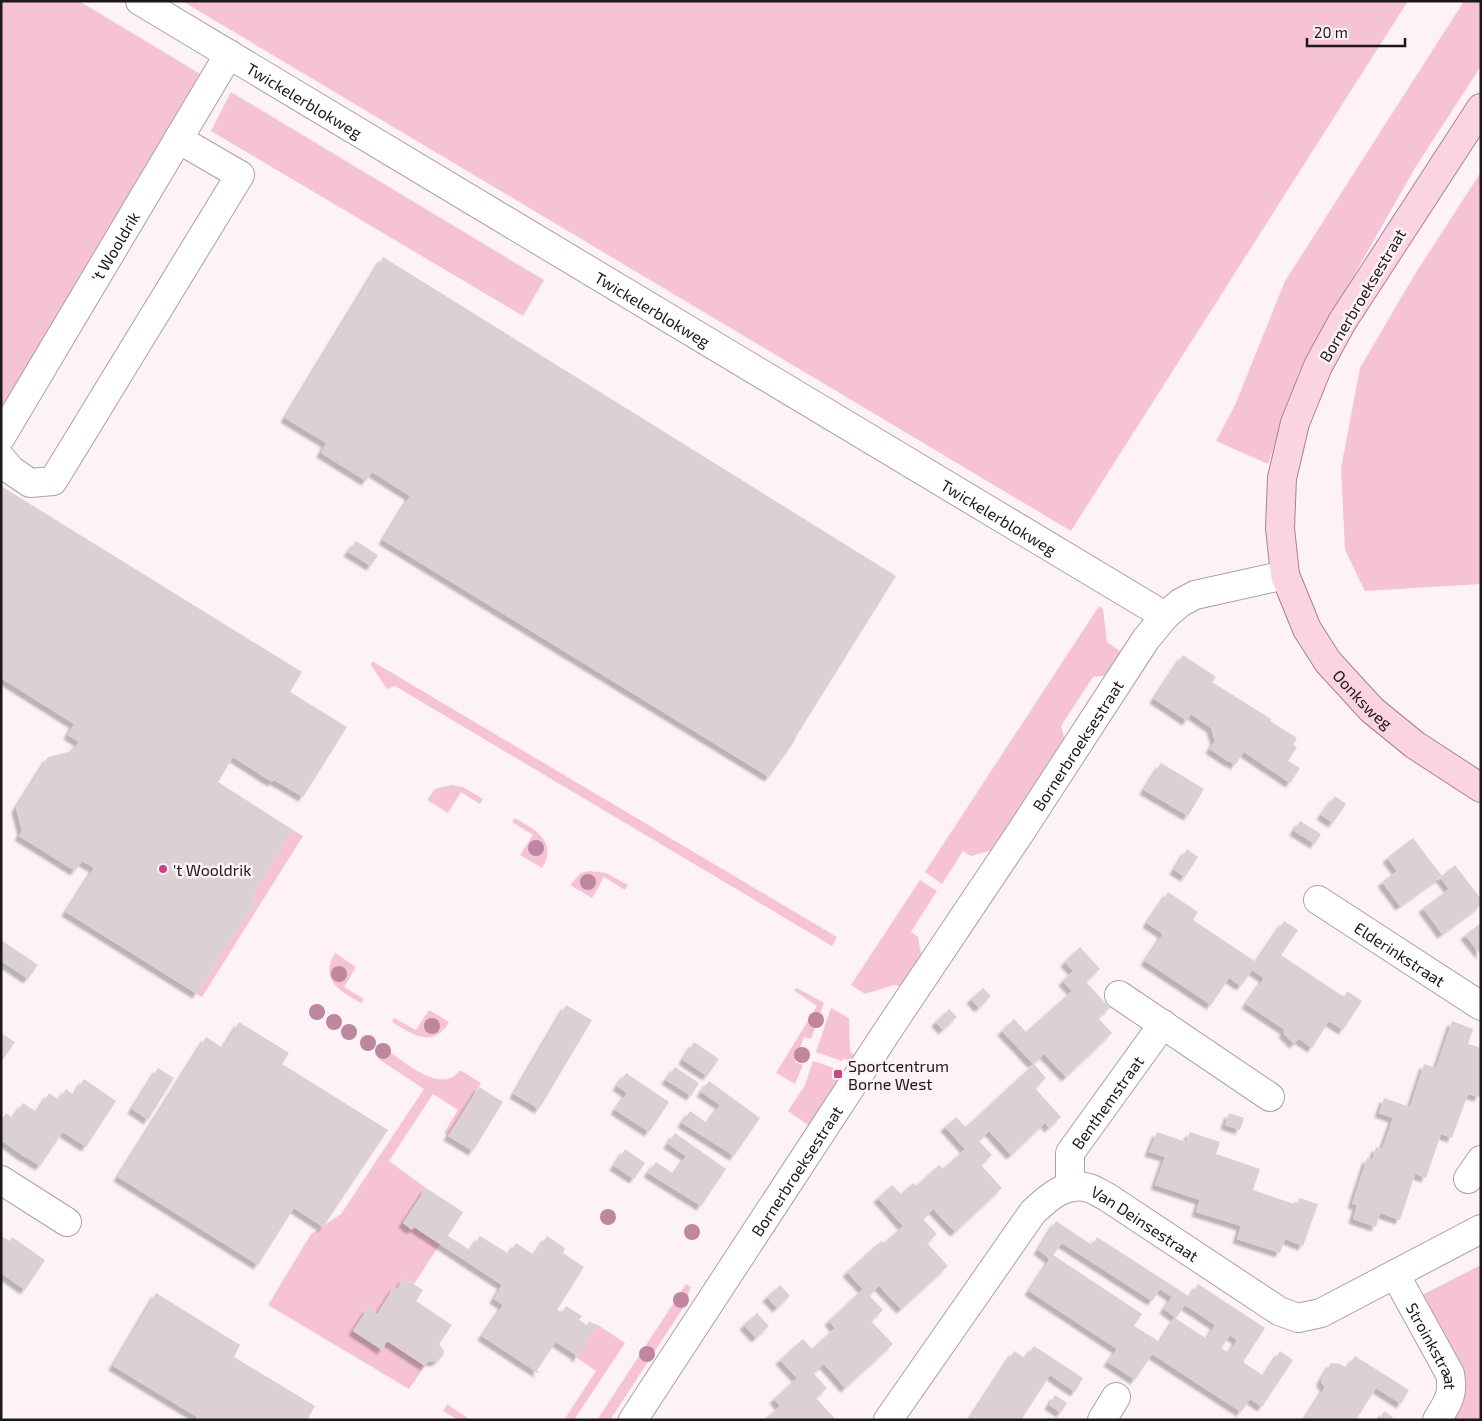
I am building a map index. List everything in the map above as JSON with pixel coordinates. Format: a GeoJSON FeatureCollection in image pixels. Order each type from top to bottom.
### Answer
{"type":"FeatureCollection","features":[{"type":"Feature","properties":{"kind":"main road","name":"Bornerbroeksestraat"},"geometry":{"type":"LineString","coordinates":[[1285,575],[1280,528],[1282,478],[1295,424],[1312,382],[1342,322],[1481,108]]}},
{"type":"Feature","properties":{"kind":"main road","name":"Oonksweg"},"geometry":{"type":"LineString","coordinates":[[1285,575],[1307,629],[1334,669],[1372,710],[1415,745],[1481,788]]}},
{"type":"Feature","properties":{"kind":"street","name":"Twickelerblokweg"},"geometry":{"type":"LineString","coordinates":[[140,1],[1166,616]]}},
{"type":"Feature","properties":{"kind":"street","name":"'t Wooldrik"},"geometry":{"type":"LineString","coordinates":[[1,437],[229,54]]}},
{"type":"Feature","properties":{"kind":"street"},"geometry":{"type":"LineString","coordinates":[[1,458],[11,470],[30,483],[52,481],[240,175],[178,139]]}},
{"type":"Feature","properties":{"kind":"street","name":"Bornerbroeksestraat"},"geometry":{"type":"LineString","coordinates":[[633,1420],[879,1044],[1027,823],[1146,639],[1180,603],[1195,594],[1285,575]]}},
{"type":"Feature","properties":{"kind":"street","name":"Elderinkstraat"},"geometry":{"type":"LineString","coordinates":[[1318,900],[1481,1006]]}},
{"type":"Feature","properties":{"kind":"street"},"geometry":{"type":"LineString","coordinates":[[1120,995],[1270,1097]]}},
{"type":"Feature","properties":{"kind":"street","name":"Benthemstraat"},"geometry":{"type":"LineString","coordinates":[[1070,1186],[1070,1153],[1163,1024]]}},
{"type":"Feature","properties":{"kind":"street"},"geometry":{"type":"LineString","coordinates":[[1,1180],[67,1222]]}},
{"type":"Feature","properties":{"kind":"street","name":"Van Deinsestraat"},"geometry":{"type":"LineString","coordinates":[[888,1420],[1033,1212],[1049,1196],[1070,1186],[1089,1188],[1107,1197],[1279,1311],[1298,1318],[1321,1313],[1481,1229]]}},
{"type":"Feature","properties":{"kind":"street","name":"Stroinkstraat"},"geometry":{"type":"LineString","coordinates":[[1395,1274],[1450,1374],[1453,1386],[1448,1402],[1437,1420]]}},
{"type":"Feature","properties":{"kind":"shaded area"},"geometry":{"type":"Polygon","coordinates":[[[1,1],[79,1],[202,75],[1,422],[1,1]]]}},
{"type":"Feature","properties":{"kind":"shaded area"},"geometry":{"type":"Polygon","coordinates":[[[182,1],[1408,1],[1071,531],[182,1]]]}},
{"type":"Feature","properties":{"kind":"shaded area"},"geometry":{"type":"Polygon","coordinates":[[[1464,1],[1481,1],[1481,66],[1415,168],[1300,370],[1268,464],[1216,441],[1235,405],[1285,281],[1464,1]]]}},
{"type":"Feature","properties":{"kind":"shaded area"},"geometry":{"type":"Polygon","coordinates":[[[231,92],[544,280],[523,316],[211,131],[231,92]]]}},
{"type":"Feature","properties":{"kind":"shaded area"},"geometry":{"type":"Polygon","coordinates":[[[1481,172],[1481,584],[1365,591],[1345,550],[1341,468],[1360,368],[1415,274],[1481,172]]]}},
{"type":"Feature","properties":{"kind":"shaded area"},"geometry":{"type":"Polygon","coordinates":[[[1099,606],[1103,609],[1107,642],[1123,653],[1109,675],[1093,677],[1061,726],[1065,740],[993,850],[971,856],[963,851],[942,884],[925,872],[1099,606]]]}},
{"type":"Feature","properties":{"kind":"shaded area"},"geometry":{"type":"Polygon","coordinates":[[[372,661],[837,937],[832,946],[395,686],[387,689],[371,665],[372,661]]]}},
{"type":"Feature","properties":{"kind":"shaded area"},"geometry":{"type":"Polygon","coordinates":[[[451,785],[463,787],[483,799],[480,804],[461,792],[448,813],[427,800],[435,789],[451,785]]]}},
{"type":"Feature","properties":{"kind":"shaded area"},"geometry":{"type":"Polygon","coordinates":[[[515,818],[542,837],[546,844],[548,851],[542,868],[520,855],[533,835],[512,822],[515,818]]]}},
{"type":"Feature","properties":{"kind":"shaded area"},"geometry":{"type":"Polygon","coordinates":[[[293,830],[303,836],[202,997],[197,994],[256,900],[251,897],[293,830]]]}},
{"type":"Feature","properties":{"kind":"shaded area"},"geometry":{"type":"Polygon","coordinates":[[[589,871],[606,873],[628,885],[625,890],[604,877],[592,898],[570,885],[581,873],[589,871]]]}},
{"type":"Feature","properties":{"kind":"shaded area"},"geometry":{"type":"Polygon","coordinates":[[[920,880],[937,891],[911,932],[918,937],[922,959],[904,987],[894,985],[865,994],[851,985],[920,880]]]}},
{"type":"Feature","properties":{"kind":"shaded area"},"geometry":{"type":"Polygon","coordinates":[[[335,953],[356,967],[344,987],[364,999],[361,1003],[334,984],[329,971],[335,953]]]}},
{"type":"Feature","properties":{"kind":"shaded area"},"geometry":{"type":"Polygon","coordinates":[[[797,988],[824,1003],[811,1039],[804,1037],[795,1062],[803,1065],[795,1084],[776,1073],[817,1006],[796,992],[794,990],[797,988]]]}},
{"type":"Feature","properties":{"kind":"shaded area"},"geometry":{"type":"Polygon","coordinates":[[[831,1008],[849,1018],[850,1051],[857,1058],[853,1064],[844,1058],[842,1061],[816,1052],[831,1008]]]}},
{"type":"Feature","properties":{"kind":"shaded area"},"geometry":{"type":"Polygon","coordinates":[[[429,1010],[449,1022],[436,1035],[422,1037],[415,1035],[392,1022],[394,1018],[416,1030],[429,1010]]]}},
{"type":"Feature","properties":{"kind":"shaded area"},"geometry":{"type":"Polygon","coordinates":[[[387,1050],[413,1068],[434,1078],[444,1080],[452,1077],[460,1070],[481,1083],[448,1136],[444,1133],[458,1110],[433,1094],[389,1161],[426,1188],[403,1223],[412,1229],[414,1227],[440,1244],[414,1284],[404,1278],[397,1289],[394,1287],[377,1314],[368,1308],[353,1331],[382,1349],[387,1341],[425,1366],[409,1389],[268,1305],[311,1234],[341,1214],[424,1089],[380,1060],[387,1050]]]}},
{"type":"Feature","properties":{"kind":"shaded area"},"geometry":{"type":"Polygon","coordinates":[[[813,1061],[837,1069],[833,1075],[842,1080],[811,1127],[788,1111],[805,1085],[813,1061]]]}},
{"type":"Feature","properties":{"kind":"shaded area"},"geometry":{"type":"Polygon","coordinates":[[[1481,1265],[1481,1420],[1453,1420],[1420,1296],[1481,1265]]]}},
{"type":"Feature","properties":{"kind":"shaded area"},"geometry":{"type":"Polygon","coordinates":[[[686,1284],[691,1287],[683,1308],[610,1420],[597,1420],[686,1284]]]}},
{"type":"Feature","properties":{"kind":"shaded area"},"geometry":{"type":"Polygon","coordinates":[[[598,1325],[625,1343],[574,1420],[564,1420],[596,1371],[577,1358],[598,1325]]]}},
{"type":"Feature","properties":{"kind":"shaded area"},"geometry":{"type":"Polygon","coordinates":[[[447,1405],[471,1420],[458,1420],[443,1411],[447,1405]]]}},
{"type":"Feature","properties":{"kind":"building"},"geometry":{"type":"Polygon","coordinates":[[[383,257],[896,576],[794,742],[769,777],[383,540],[410,496],[372,472],[366,481],[321,453],[326,443],[285,418],[383,257]]]}},
{"type":"Feature","properties":{"kind":"building"},"geometry":{"type":"Polygon","coordinates":[[[1,486],[302,672],[290,692],[347,727],[303,797],[274,780],[272,782],[233,757],[218,782],[293,830],[251,897],[256,900],[197,994],[66,912],[94,868],[82,861],[75,871],[19,836],[22,831],[16,808],[48,757],[72,751],[79,742],[68,735],[74,724],[1,678],[1,486]]]}},
{"type":"Feature","properties":{"kind":"building"},"geometry":{"type":"Polygon","coordinates":[[[356,541],[378,555],[371,566],[348,552],[356,541]]]}},
{"type":"Feature","properties":{"kind":"building"},"geometry":{"type":"Polygon","coordinates":[[[1183,655],[1216,677],[1212,682],[1271,719],[1270,721],[1297,738],[1293,745],[1297,747],[1288,761],[1300,768],[1290,783],[1244,752],[1235,765],[1229,762],[1210,749],[1215,741],[1211,728],[1191,714],[1187,721],[1154,699],[1183,655]]]}},
{"type":"Feature","properties":{"kind":"building"},"geometry":{"type":"Polygon","coordinates":[[[1161,763],[1204,789],[1188,816],[1144,790],[1161,763]]]}},
{"type":"Feature","properties":{"kind":"building"},"geometry":{"type":"Polygon","coordinates":[[[1335,796],[1346,804],[1333,823],[1321,815],[1335,796]]]}},
{"type":"Feature","properties":{"kind":"building"},"geometry":{"type":"Polygon","coordinates":[[[1300,821],[1321,834],[1315,844],[1294,831],[1300,821]]]}},
{"type":"Feature","properties":{"kind":"building"},"geometry":{"type":"Polygon","coordinates":[[[1413,838],[1442,876],[1455,865],[1481,899],[1481,905],[1442,934],[1423,908],[1449,889],[1440,877],[1400,906],[1382,882],[1397,871],[1387,858],[1413,838]]]}},
{"type":"Feature","properties":{"kind":"building"},"geometry":{"type":"Polygon","coordinates":[[[1187,849],[1198,857],[1185,877],[1174,870],[1187,849]]]}},
{"type":"Feature","properties":{"kind":"building"},"geometry":{"type":"Polygon","coordinates":[[[1168,892],[1198,912],[1193,920],[1256,962],[1284,921],[1298,930],[1281,955],[1344,997],[1347,991],[1362,1001],[1343,1030],[1329,1021],[1312,1048],[1299,1039],[1294,1044],[1283,1033],[1285,1030],[1246,1004],[1264,978],[1252,970],[1241,986],[1229,978],[1211,1005],[1145,961],[1163,934],[1147,923],[1168,892]]]}},
{"type":"Feature","properties":{"kind":"building"},"geometry":{"type":"Polygon","coordinates":[[[1481,923],[1481,955],[1465,935],[1481,923]]]}},
{"type":"Feature","properties":{"kind":"building"},"geometry":{"type":"Polygon","coordinates":[[[1,940],[38,965],[28,979],[1,961],[1,940]]]}},
{"type":"Feature","properties":{"kind":"building"},"geometry":{"type":"Polygon","coordinates":[[[1080,947],[1100,969],[1086,982],[1110,1008],[1098,1018],[1112,1033],[1066,1077],[1044,1054],[1033,1064],[1002,1031],[1014,1019],[1026,1032],[1072,991],[1063,981],[1073,971],[1065,962],[1080,947]]]}},
{"type":"Feature","properties":{"kind":"building"},"geometry":{"type":"Polygon","coordinates":[[[983,988],[991,996],[979,1008],[971,999],[983,988]]]}},
{"type":"Feature","properties":{"kind":"building"},"geometry":{"type":"Polygon","coordinates":[[[566,1005],[592,1020],[539,1109],[514,1094],[566,1005]]]}},
{"type":"Feature","properties":{"kind":"building"},"geometry":{"type":"Polygon","coordinates":[[[949,1009],[957,1017],[943,1030],[936,1022],[949,1009]]]}},
{"type":"Feature","properties":{"kind":"building"},"geometry":{"type":"Polygon","coordinates":[[[1452,1021],[1473,1029],[1468,1044],[1481,1048],[1481,1092],[1479,1097],[1468,1094],[1452,1138],[1441,1134],[1426,1178],[1415,1174],[1400,1220],[1380,1213],[1376,1227],[1353,1219],[1357,1205],[1352,1204],[1367,1158],[1372,1160],[1376,1147],[1382,1149],[1393,1118],[1379,1113],[1384,1098],[1410,1107],[1424,1064],[1436,1068],[1452,1021]]]}},
{"type":"Feature","properties":{"kind":"building"},"geometry":{"type":"Polygon","coordinates":[[[239,1022],[289,1053],[282,1064],[388,1130],[323,1227],[294,1208],[258,1265],[118,1177],[206,1037],[223,1048],[239,1022]]]}},
{"type":"Feature","properties":{"kind":"building"},"geometry":{"type":"Polygon","coordinates":[[[1,1033],[15,1042],[1,1062],[1,1033]]]}},
{"type":"Feature","properties":{"kind":"building"},"geometry":{"type":"Polygon","coordinates":[[[694,1042],[719,1059],[707,1076],[683,1060],[694,1042]]]}},
{"type":"Feature","properties":{"kind":"building"},"geometry":{"type":"Polygon","coordinates":[[[1034,1064],[1046,1078],[1035,1088],[1061,1117],[1049,1128],[1045,1123],[1011,1155],[989,1131],[979,1141],[992,1155],[981,1165],[1002,1188],[955,1232],[933,1209],[923,1219],[937,1234],[927,1243],[948,1266],[901,1309],[879,1286],[869,1295],[883,1310],[871,1321],[893,1344],[845,1388],[824,1364],[813,1373],[827,1388],[816,1398],[836,1420],[764,1420],[780,1406],[774,1399],[797,1378],[780,1360],[803,1339],[812,1349],[835,1328],[829,1321],[863,1289],[847,1272],[881,1241],[884,1243],[903,1226],[878,1198],[892,1185],[901,1194],[913,1183],[916,1186],[939,1165],[943,1169],[965,1149],[945,1127],[956,1117],[966,1127],[1034,1064]]]}},
{"type":"Feature","properties":{"kind":"building"},"geometry":{"type":"Polygon","coordinates":[[[675,1067],[699,1083],[691,1096],[666,1080],[675,1067]]]}},
{"type":"Feature","properties":{"kind":"building"},"geometry":{"type":"Polygon","coordinates":[[[158,1068],[174,1078],[148,1120],[132,1109],[158,1068]]]}},
{"type":"Feature","properties":{"kind":"building"},"geometry":{"type":"Polygon","coordinates":[[[626,1073],[669,1102],[649,1132],[615,1110],[627,1093],[617,1086],[626,1073]]]}},
{"type":"Feature","properties":{"kind":"building"},"geometry":{"type":"Polygon","coordinates":[[[84,1079],[116,1101],[86,1147],[63,1132],[40,1166],[1,1140],[1,1121],[6,1113],[13,1118],[23,1103],[37,1112],[49,1093],[59,1100],[66,1089],[74,1095],[84,1079]]]}},
{"type":"Feature","properties":{"kind":"building"},"geometry":{"type":"Polygon","coordinates":[[[709,1081],[760,1118],[734,1156],[682,1123],[690,1111],[707,1123],[720,1105],[701,1092],[709,1081]]]}},
{"type":"Feature","properties":{"kind":"building"},"geometry":{"type":"Polygon","coordinates":[[[479,1087],[503,1102],[473,1151],[448,1136],[479,1087]]]}},
{"type":"Feature","properties":{"kind":"building"},"geometry":{"type":"Polygon","coordinates":[[[1229,1113],[1244,1118],[1240,1130],[1225,1125],[1229,1113]]]}},
{"type":"Feature","properties":{"kind":"building"},"geometry":{"type":"Polygon","coordinates":[[[1157,1132],[1186,1142],[1190,1132],[1220,1142],[1216,1154],[1260,1169],[1253,1190],[1297,1205],[1299,1198],[1318,1204],[1303,1246],[1285,1239],[1280,1253],[1237,1239],[1241,1226],[1196,1212],[1200,1200],[1155,1185],[1165,1157],[1149,1152],[1157,1132]]]}},
{"type":"Feature","properties":{"kind":"building"},"geometry":{"type":"Polygon","coordinates":[[[675,1133],[726,1169],[701,1206],[648,1173],[656,1162],[674,1174],[686,1156],[668,1144],[675,1133]]]}},
{"type":"Feature","properties":{"kind":"building"},"geometry":{"type":"Polygon","coordinates":[[[625,1149],[645,1163],[634,1179],[614,1166],[625,1149]]]}},
{"type":"Feature","properties":{"kind":"building"},"geometry":{"type":"Polygon","coordinates":[[[426,1188],[463,1212],[448,1236],[470,1250],[480,1236],[509,1254],[516,1243],[534,1255],[547,1236],[565,1248],[563,1253],[584,1267],[557,1310],[562,1313],[566,1306],[582,1316],[579,1320],[587,1325],[589,1321],[598,1325],[577,1358],[576,1355],[556,1342],[537,1370],[538,1373],[482,1336],[503,1305],[494,1299],[502,1285],[414,1227],[412,1230],[403,1223],[426,1188]]]}},
{"type":"Feature","properties":{"kind":"building"},"geometry":{"type":"Polygon","coordinates":[[[1056,1221],[1092,1245],[1097,1237],[1190,1297],[1198,1284],[1265,1328],[1243,1362],[1264,1376],[1280,1351],[1293,1360],[1262,1407],[1250,1399],[1241,1412],[1152,1354],[1135,1380],[1108,1362],[1117,1349],[1029,1291],[1050,1259],[1038,1250],[1056,1221]],[[1062,1243],[1053,1255],[1142,1314],[1134,1326],[1160,1342],[1175,1318],[1207,1339],[1215,1325],[1185,1305],[1176,1318],[1164,1309],[1172,1297],[1160,1289],[1152,1301],[1062,1243]],[[1230,1335],[1221,1348],[1229,1353],[1237,1340],[1230,1335]]]}},
{"type":"Feature","properties":{"kind":"building"},"geometry":{"type":"Polygon","coordinates":[[[1,1236],[10,1241],[12,1237],[45,1260],[25,1290],[1,1273],[1,1236]]]}},
{"type":"Feature","properties":{"kind":"building"},"geometry":{"type":"Polygon","coordinates":[[[404,1278],[423,1290],[416,1301],[452,1325],[439,1344],[444,1351],[443,1356],[436,1362],[428,1361],[425,1366],[387,1341],[382,1350],[353,1331],[368,1308],[377,1314],[394,1287],[397,1289],[404,1278]]]}},
{"type":"Feature","properties":{"kind":"building"},"geometry":{"type":"Polygon","coordinates":[[[780,1285],[790,1296],[777,1308],[767,1297],[780,1285]]]}},
{"type":"Feature","properties":{"kind":"building"},"geometry":{"type":"Polygon","coordinates":[[[156,1293],[240,1345],[234,1357],[315,1406],[307,1420],[196,1420],[197,1417],[113,1366],[156,1293]]]}},
{"type":"Feature","properties":{"kind":"building"},"geometry":{"type":"Polygon","coordinates":[[[757,1313],[769,1326],[756,1338],[744,1325],[757,1313]]]}},
{"type":"Feature","properties":{"kind":"building"},"geometry":{"type":"Polygon","coordinates":[[[1034,1346],[1083,1378],[1075,1392],[1050,1375],[1021,1420],[969,1420],[1014,1351],[1025,1358],[1034,1346]]]}},
{"type":"Feature","properties":{"kind":"building"},"geometry":{"type":"Polygon","coordinates":[[[1355,1356],[1409,1390],[1401,1404],[1376,1388],[1356,1420],[1304,1420],[1325,1387],[1321,1380],[1331,1363],[1340,1364],[1347,1368],[1355,1356]]]}},
{"type":"Feature","properties":{"kind":"building"},"geometry":{"type":"Polygon","coordinates":[[[1055,1395],[1067,1403],[1061,1413],[1049,1405],[1055,1395]]]}},
{"type":"Feature","properties":{"kind":"building"},"geometry":{"type":"Polygon","coordinates":[[[1384,1411],[1393,1417],[1391,1420],[1379,1420],[1384,1411]]]}},
{"type":"Feature","properties":{"kind":"place","name":"'t Wooldrik"},"geometry":{"type":"Point","coordinates":[163,869]}},
{"type":"Feature","properties":{"kind":"place","name":"Sportcentrum Borne West"},"geometry":{"type":"Point","coordinates":[838,1074]}}]}
